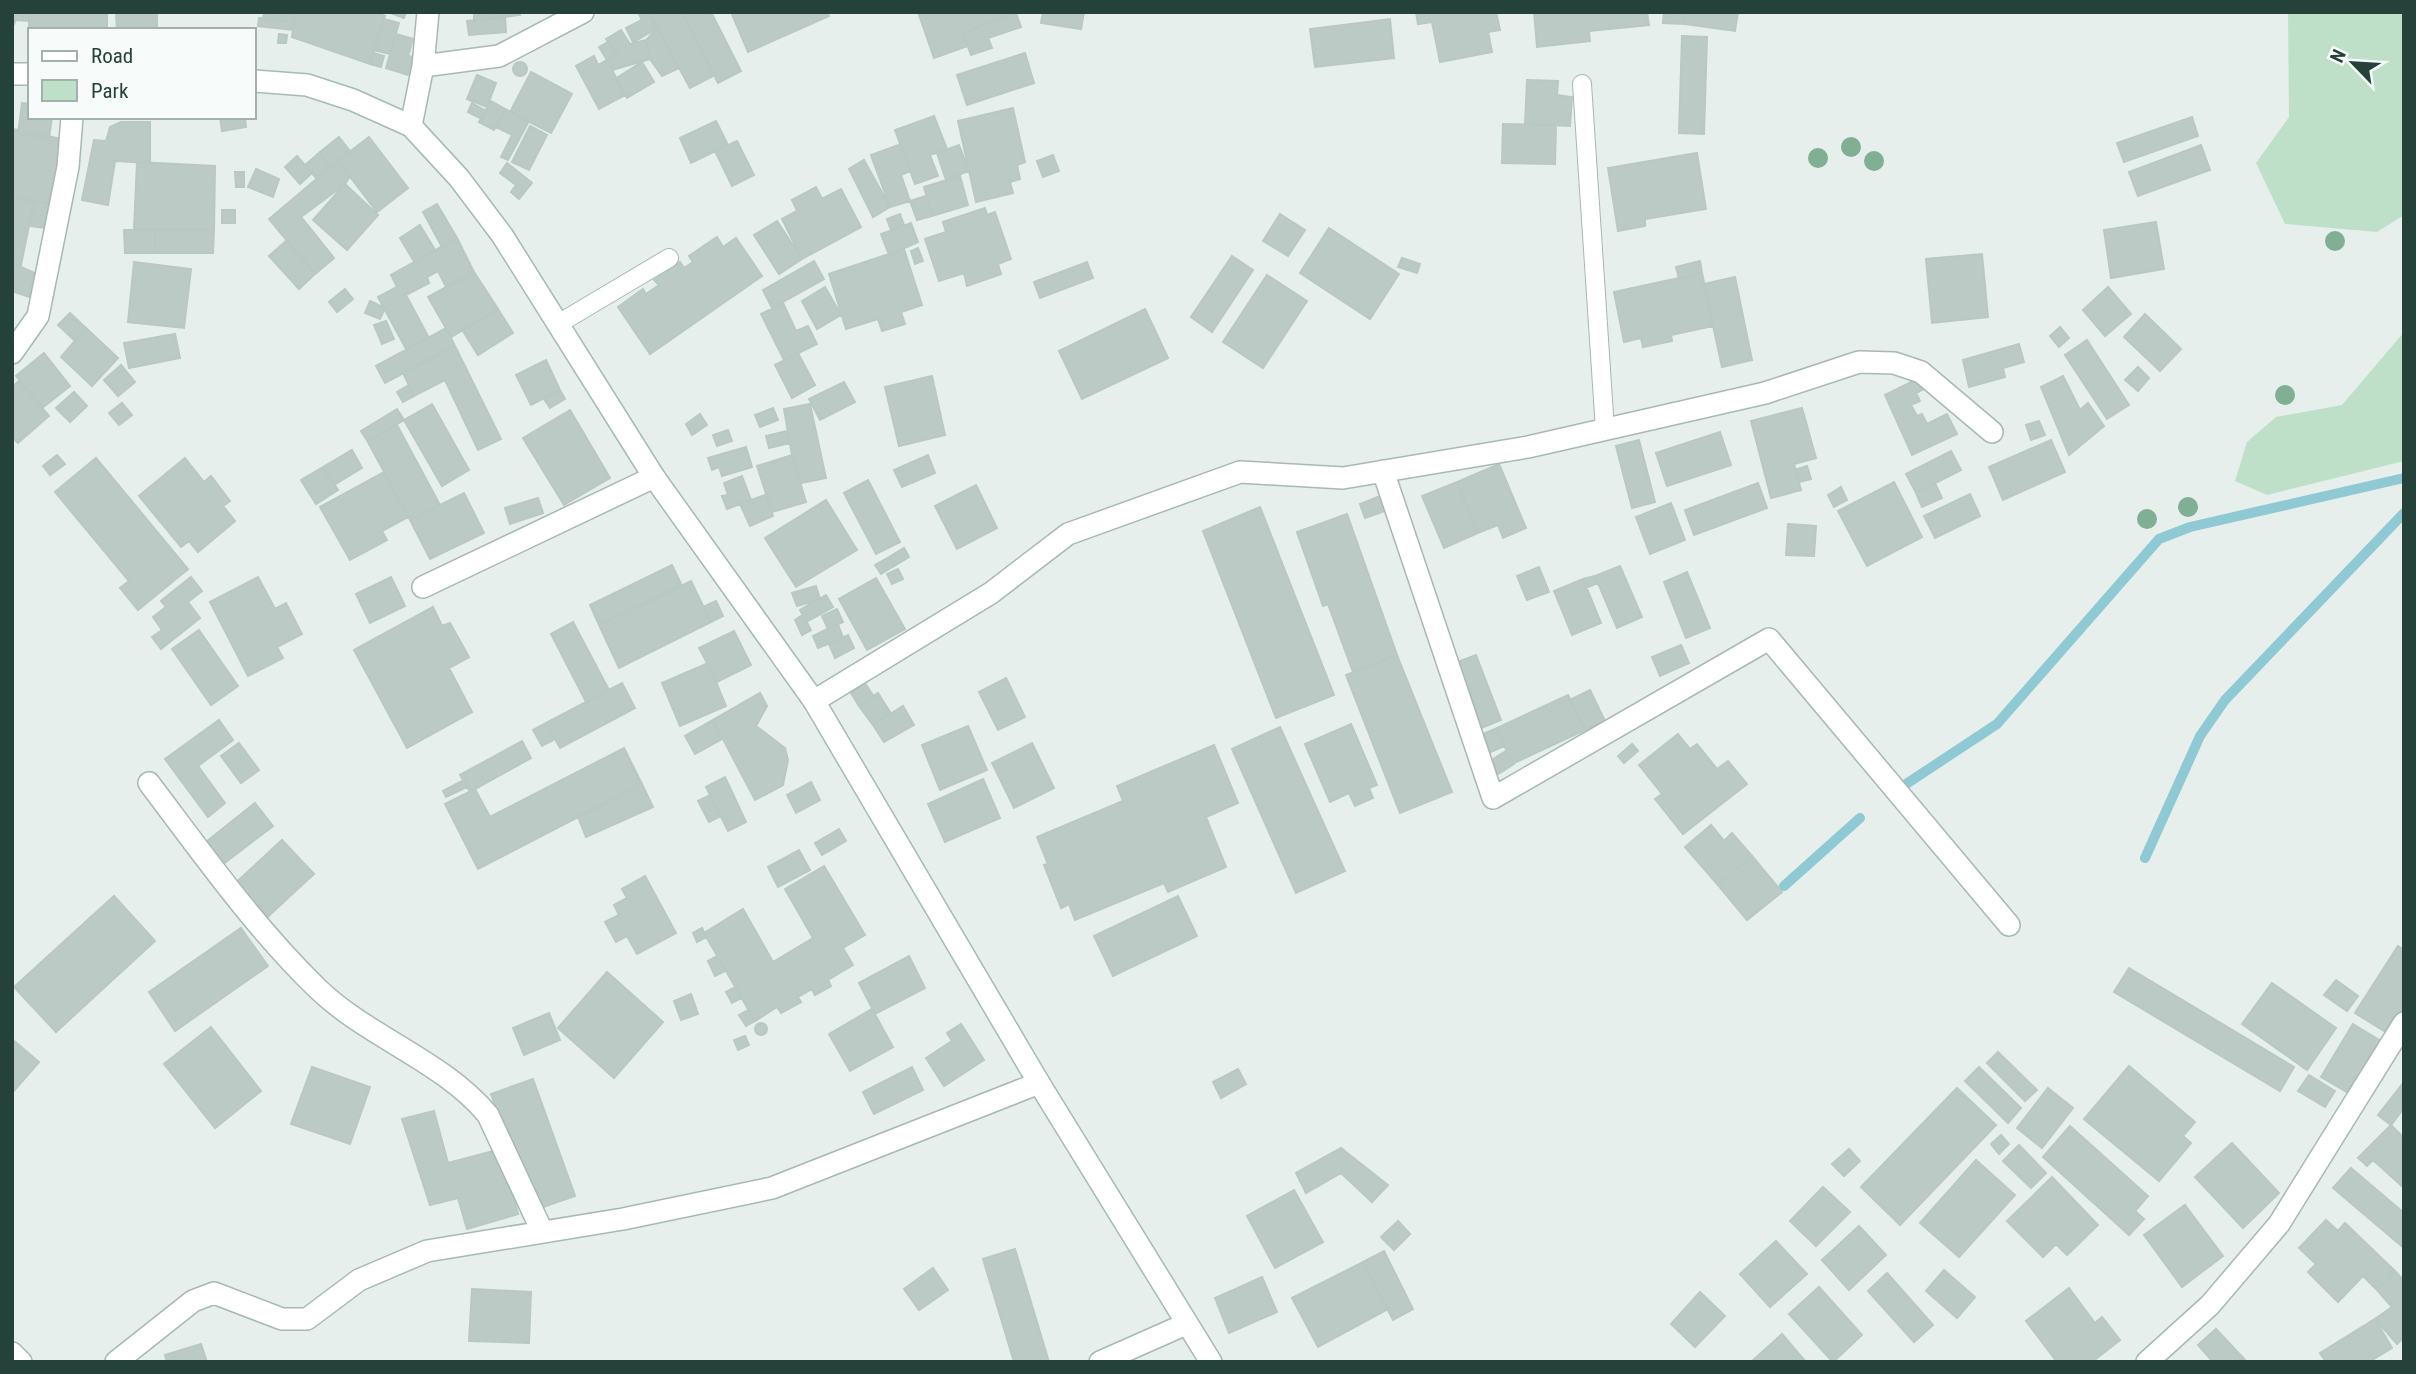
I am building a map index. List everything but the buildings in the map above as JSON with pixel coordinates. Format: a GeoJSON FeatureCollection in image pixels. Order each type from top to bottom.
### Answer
{"type":"FeatureCollection","features":[{"type":"Feature","properties":{"kind":"street"},"geometry":{"type":"LineString","coordinates":[[411,126],[423,66],[428,12]]}},
{"type":"Feature","properties":{"kind":"street"},"geometry":{"type":"LineString","coordinates":[[423,66],[499,56],[583,12]]}},
{"type":"Feature","properties":{"kind":"street"},"geometry":{"type":"LineString","coordinates":[[256,81],[307,85],[353,100],[411,126],[459,178],[502,235],[654,477],[814,701],[1039,1083],[1211,1362]]}},
{"type":"Feature","properties":{"kind":"street"},"geometry":{"type":"LineString","coordinates":[[12,353],[38,316],[68,167],[72,119]]}},
{"type":"Feature","properties":{"kind":"street"},"geometry":{"type":"LineString","coordinates":[[814,701],[991,593],[1068,534],[1110,516],[1240,472],[1343,478],[1528,447],[1765,393],[1859,362],[1894,363],[1921,372],[1992,432]]}},
{"type":"Feature","properties":{"kind":"street"},"geometry":{"type":"LineString","coordinates":[[1383,471],[1493,797],[1769,639],[2009,925]]}},
{"type":"Feature","properties":{"kind":"street"},"geometry":{"type":"LineString","coordinates":[[423,587],[654,477]]}},
{"type":"Feature","properties":{"kind":"street"},"geometry":{"type":"LineString","coordinates":[[149,783],[251,917],[318,989],[360,1025],[414,1056],[475,1100],[488,1115],[542,1231]]}},
{"type":"Feature","properties":{"kind":"street"},"geometry":{"type":"LineString","coordinates":[[2147,1362],[2210,1305],[2279,1224],[2404,1023]]}},
{"type":"Feature","properties":{"kind":"street"},"geometry":{"type":"LineString","coordinates":[[116,1362],[193,1301],[214,1293],[282,1319],[307,1319],[359,1280],[427,1251],[623,1219],[772,1188],[1039,1083]]}},
{"type":"Feature","properties":{"kind":"street"},"geometry":{"type":"LineString","coordinates":[[1100,1362],[1186,1324]]}},
{"type":"Feature","properties":{"kind":"street"},"geometry":{"type":"LineString","coordinates":[[12,1353],[21,1362]]}},
{"type":"Feature","properties":{"kind":"lane"},"geometry":{"type":"LineString","coordinates":[[1582,85],[1605,430]]}},
{"type":"Feature","properties":{"kind":"lane"},"geometry":{"type":"LineString","coordinates":[[558,324],[669,258]]}},
{"type":"Feature","properties":{"kind":"green space"},"geometry":{"type":"Polygon","coordinates":[[[2288,12],[2404,12],[2404,215],[2377,232],[2285,224],[2256,163],[2289,117],[2288,12]]]}},
{"type":"Feature","properties":{"kind":"green space"},"geometry":{"type":"Polygon","coordinates":[[[2404,332],[2404,461],[2267,495],[2235,481],[2247,442],[2276,417],[2342,405],[2404,332]]]}},
{"type":"Feature","properties":{"kind":"waterway"},"geometry":{"type":"LineString","coordinates":[[1894,792],[1997,724],[2159,539],[2190,527],[2404,478]]}},
{"type":"Feature","properties":{"kind":"waterway"},"geometry":{"type":"LineString","coordinates":[[2145,858],[2200,736],[2225,700],[2404,513]]}},
{"type":"Feature","properties":{"kind":"waterway"},"geometry":{"type":"LineString","coordinates":[[1784,886],[1860,818]]}}]}
